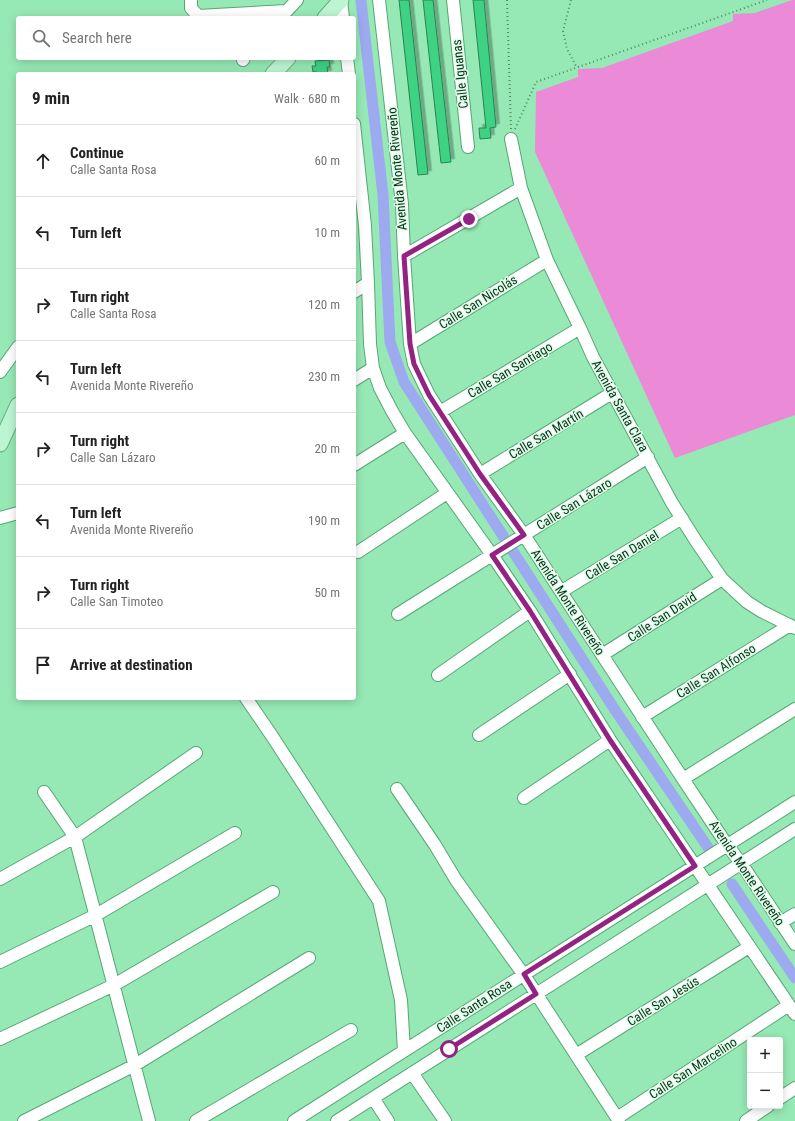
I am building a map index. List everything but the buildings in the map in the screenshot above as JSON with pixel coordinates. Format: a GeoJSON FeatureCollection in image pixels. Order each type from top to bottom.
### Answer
{"type":"FeatureCollection","features":[{"type":"Feature","properties":{"kind":"main road"},"geometry":{"type":"LineString","coordinates":[[326,16],[341,0]]}},
{"type":"Feature","properties":{"kind":"main road"},"geometry":{"type":"LineString","coordinates":[[275,72],[286,60]]}},
{"type":"Feature","properties":{"kind":"main road"},"geometry":{"type":"LineString","coordinates":[[0,444],[16,409]]}},
{"type":"Feature","properties":{"kind":"street"},"geometry":{"type":"LineString","coordinates":[[191,0],[191,8],[198,16],[283,15],[297,0]]}},
{"type":"Feature","properties":{"kind":"street"},"geometry":{"type":"LineString","coordinates":[[341,0],[343,16]]}},
{"type":"Feature","properties":{"kind":"street","name":"Avenida Monte Rivereño"},"geometry":{"type":"LineString","coordinates":[[379,0],[402,204],[410,344],[416,369],[429,395],[480,474],[562,591],[682,779],[795,944]]}},
{"type":"Feature","properties":{"kind":"street","name":"Calle Iguanas"},"geometry":{"type":"LineString","coordinates":[[453,0],[468,147]]}},
{"type":"Feature","properties":{"kind":"street"},"geometry":{"type":"LineString","coordinates":[[347,60],[349,72]]}},
{"type":"Feature","properties":{"kind":"street","name":"Avenida Santa Clara"},"geometry":{"type":"LineString","coordinates":[[511,139],[520,188],[547,260],[593,357],[672,503],[722,579],[747,602],[792,627]]}},
{"type":"Feature","properties":{"kind":"street"},"geometry":{"type":"LineString","coordinates":[[356,166],[359,228],[368,283],[370,344],[373,368],[383,394],[405,433],[530,611],[610,740],[792,1010]]}},
{"type":"Feature","properties":{"kind":"street"},"geometry":{"type":"LineString","coordinates":[[404,256],[520,188]]}},
{"type":"Feature","properties":{"kind":"street","name":"Calle San Nicolás"},"geometry":{"type":"LineString","coordinates":[[410,344],[547,260]]}},
{"type":"Feature","properties":{"kind":"street"},"geometry":{"type":"LineString","coordinates":[[356,291],[368,283]]}},
{"type":"Feature","properties":{"kind":"street","name":"Calle San Santiago"},"geometry":{"type":"LineString","coordinates":[[440,412],[580,328]]}},
{"type":"Feature","properties":{"kind":"street"},"geometry":{"type":"LineString","coordinates":[[0,372],[16,350]]}},
{"type":"Feature","properties":{"kind":"street"},"geometry":{"type":"LineString","coordinates":[[356,379],[373,368]]}},
{"type":"Feature","properties":{"kind":"street","name":"Calle San Martín"},"geometry":{"type":"LineString","coordinates":[[480,474],[612,393]]}},
{"type":"Feature","properties":{"kind":"street"},"geometry":{"type":"LineString","coordinates":[[356,464],[405,433]]}},
{"type":"Feature","properties":{"kind":"street","name":"Calle San Lázaro"},"geometry":{"type":"LineString","coordinates":[[398,614],[648,457]]}},
{"type":"Feature","properties":{"kind":"street"},"geometry":{"type":"LineString","coordinates":[[358,552],[447,493]]}},
{"type":"Feature","properties":{"kind":"street"},"geometry":{"type":"LineString","coordinates":[[0,518],[16,514]]}},
{"type":"Feature","properties":{"kind":"street","name":"Calle San Daniel"},"geometry":{"type":"LineString","coordinates":[[562,591],[682,518]]}},
{"type":"Feature","properties":{"kind":"street","name":"Calle San David"},"geometry":{"type":"LineString","coordinates":[[602,655],[722,579]]}},
{"type":"Feature","properties":{"kind":"street"},"geometry":{"type":"LineString","coordinates":[[438,675],[530,611]]}},
{"type":"Feature","properties":{"kind":"street","name":"Calle San Alfonso"},"geometry":{"type":"LineString","coordinates":[[642,717],[792,627]]}},
{"type":"Feature","properties":{"kind":"street"},"geometry":{"type":"LineString","coordinates":[[479,735],[570,674]]}},
{"type":"Feature","properties":{"kind":"street"},"geometry":{"type":"LineString","coordinates":[[247,700],[379,901],[401,1000],[404,1051]]}},
{"type":"Feature","properties":{"kind":"street"},"geometry":{"type":"LineString","coordinates":[[682,779],[795,708]]}},
{"type":"Feature","properties":{"kind":"street"},"geometry":{"type":"LineString","coordinates":[[524,798],[610,740]]}},
{"type":"Feature","properties":{"kind":"street"},"geometry":{"type":"LineString","coordinates":[[0,879],[75,836],[196,753]]}},
{"type":"Feature","properties":{"kind":"street"},"geometry":{"type":"LineString","coordinates":[[397,789],[435,845],[456,880],[524,974],[618,1119]]}},
{"type":"Feature","properties":{"kind":"street"},"geometry":{"type":"LineString","coordinates":[[44,792],[75,836],[149,1121]]}},
{"type":"Feature","properties":{"kind":"street","name":"Calle Santa Rosa"},"geometry":{"type":"LineString","coordinates":[[294,1121],[795,802]]}},
{"type":"Feature","properties":{"kind":"street","name":"Calle Santa Rosa"},"geometry":{"type":"LineString","coordinates":[[337,1121],[795,829]]}},
{"type":"Feature","properties":{"kind":"street"},"geometry":{"type":"LineString","coordinates":[[0,962],[96,915],[235,833]]}},
{"type":"Feature","properties":{"kind":"street"},"geometry":{"type":"LineString","coordinates":[[0,1039],[114,985],[272,892]]}},
{"type":"Feature","properties":{"kind":"street"},"geometry":{"type":"LineString","coordinates":[[780,923],[795,914]]}},
{"type":"Feature","properties":{"kind":"street","name":"Calle San Jesús"},"geometry":{"type":"LineString","coordinates":[[576,1055],[749,947]]}},
{"type":"Feature","properties":{"kind":"street"},"geometry":{"type":"LineString","coordinates":[[24,1121],[134,1065],[309,958]]}},
{"type":"Feature","properties":{"kind":"street","name":"Calle San Marcelino"},"geometry":{"type":"LineString","coordinates":[[618,1119],[792,1010]]}},
{"type":"Feature","properties":{"kind":"street"},"geometry":{"type":"LineString","coordinates":[[196,1121],[351,1030]]}},
{"type":"Feature","properties":{"kind":"street"},"geometry":{"type":"LineString","coordinates":[[412,1073],[445,1121]]}},
{"type":"Feature","properties":{"kind":"street"},"geometry":{"type":"LineString","coordinates":[[783,1096],[795,1088]]}},
{"type":"Feature","properties":{"kind":"street"},"geometry":{"type":"LineString","coordinates":[[373,1098],[388,1121]]}},
{"type":"Feature","properties":{"kind":"street"},"geometry":{"type":"LineString","coordinates":[[746,1121],[764,1109]]}},
{"type":"Feature","properties":{"kind":"path"},"geometry":{"type":"LineString","coordinates":[[507,0],[511,139]]}},
{"type":"Feature","properties":{"kind":"path"},"geometry":{"type":"LineString","coordinates":[[571,0],[563,31],[567,49],[577,68]]}},
{"type":"Feature","properties":{"kind":"path"},"geometry":{"type":"LineString","coordinates":[[511,139],[536,82],[767,0]]}},
{"type":"Feature","properties":{"kind":"shaded area"},"geometry":{"type":"Polygon","coordinates":[[[795,0],[795,415],[675,458],[535,152],[536,92],[578,77],[578,69],[602,68],[733,21],[733,14],[755,13],[795,0]]]}},
{"type":"Feature","properties":{"kind":"waterway"},"geometry":{"type":"LineString","coordinates":[[361,1],[383,195],[390,342],[404,382],[615,710],[709,849]]}},
{"type":"Feature","properties":{"kind":"waterway"},"geometry":{"type":"LineString","coordinates":[[732,884],[795,978]]}},
{"type":"Feature","properties":{"kind":"route"},"geometry":{"type":"LineString","coordinates":[[449,1049],[536,994],[524,974],[695,866],[610,740],[530,611],[492,555],[524,535],[480,474],[429,395],[414,364],[410,344],[404,256],[469,219]]}}]}
